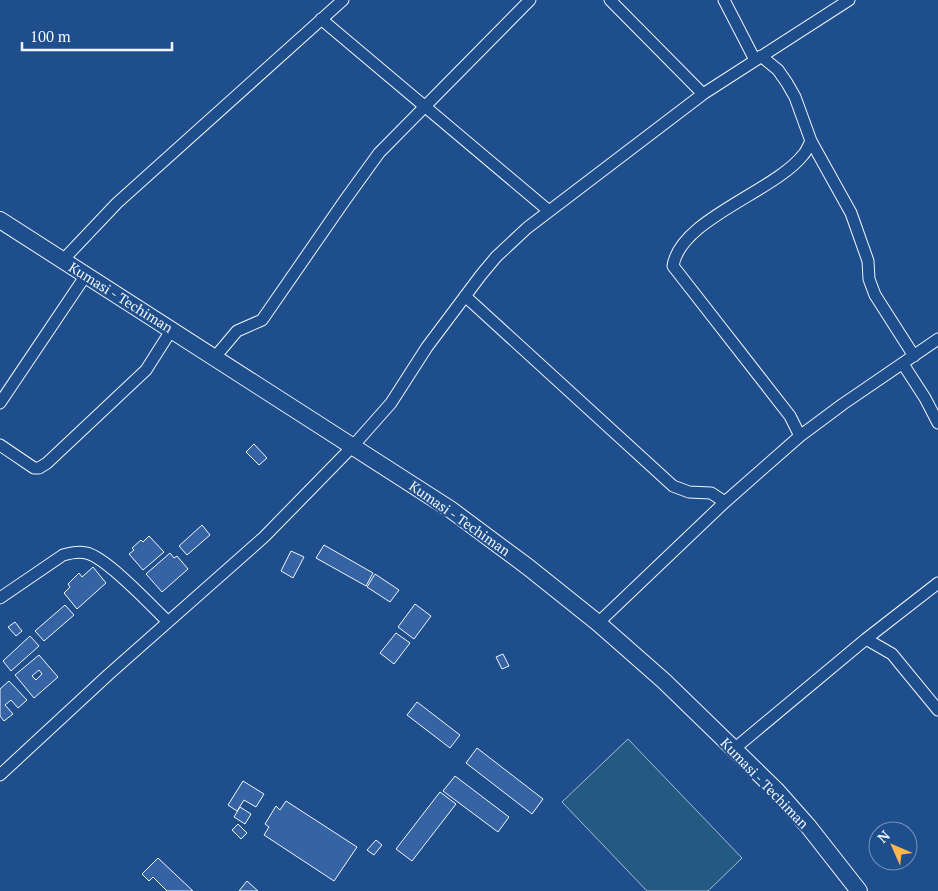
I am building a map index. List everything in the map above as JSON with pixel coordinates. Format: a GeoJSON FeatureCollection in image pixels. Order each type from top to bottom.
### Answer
{"type":"FeatureCollection","features":[{"type":"Feature","properties":{"kind":"highway","name":"Kumasi - Techiman"},"geometry":{"type":"LineString","coordinates":[[0,220],[457,514],[528,567],[598,623],[664,681],[734,749],[808,826],[858,891]]}},
{"type":"Feature","properties":{"kind":"street"},"geometry":{"type":"LineString","coordinates":[[63,260],[117,203],[343,0]]}},
{"type":"Feature","properties":{"kind":"street"},"geometry":{"type":"LineString","coordinates":[[215,357],[237,331],[262,320],[380,153],[530,0]]}},
{"type":"Feature","properties":{"kind":"street"},"geometry":{"type":"LineString","coordinates":[[610,0],[703,94]]}},
{"type":"Feature","properties":{"kind":"street"},"geometry":{"type":"LineString","coordinates":[[724,0],[758,58],[778,70],[787,83],[802,115],[811,141],[850,213],[868,261],[869,279],[875,295],[914,356]]}},
{"type":"Feature","properties":{"kind":"street"},"geometry":{"type":"LineString","coordinates":[[0,775],[264,537],[353,446],[390,403],[427,347],[496,257],[527,228],[703,94],[849,0]]}},
{"type":"Feature","properties":{"kind":"street"},"geometry":{"type":"LineString","coordinates":[[321,19],[549,212]]}},
{"type":"Feature","properties":{"kind":"street"},"geometry":{"type":"LineString","coordinates":[[800,436],[790,416],[673,266],[674,257],[688,238],[733,204],[762,189],[795,164],[805,154],[811,141]]}},
{"type":"Feature","properties":{"kind":"street"},"geometry":{"type":"LineString","coordinates":[[0,403],[86,275]]}},
{"type":"Feature","properties":{"kind":"street"},"geometry":{"type":"LineString","coordinates":[[465,296],[674,486],[689,492],[711,493],[725,502]]}},
{"type":"Feature","properties":{"kind":"street"},"geometry":{"type":"LineString","coordinates":[[0,445],[34,468],[39,468],[47,463],[146,370],[172,329]]}},
{"type":"Feature","properties":{"kind":"street"},"geometry":{"type":"LineString","coordinates":[[598,623],[725,502],[800,436],[938,339]]}},
{"type":"Feature","properties":{"kind":"street"},"geometry":{"type":"LineString","coordinates":[[903,364],[925,398],[938,423]]}},
{"type":"Feature","properties":{"kind":"street"},"geometry":{"type":"LineString","coordinates":[[0,598],[63,555],[74,552],[86,553],[94,556],[119,575],[168,622]]}},
{"type":"Feature","properties":{"kind":"street"},"geometry":{"type":"LineString","coordinates":[[734,749],[866,639],[938,583]]}},
{"type":"Feature","properties":{"kind":"street"},"geometry":{"type":"LineString","coordinates":[[866,639],[892,654],[938,710]]}},
{"type":"Feature","properties":{"kind":"shaded area"},"geometry":{"type":"Polygon","coordinates":[[[628,739],[742,858],[708,891],[647,891],[562,802],[628,739]]]}},
{"type":"Feature","properties":{"kind":"building"},"geometry":{"type":"Polygon","coordinates":[[[254,444],[267,458],[259,465],[246,452],[254,444]]]}},
{"type":"Feature","properties":{"kind":"building"},"geometry":{"type":"Polygon","coordinates":[[[202,525],[210,535],[187,555],[179,546],[202,525]]]}},
{"type":"Feature","properties":{"kind":"building"},"geometry":{"type":"Polygon","coordinates":[[[149,536],[164,552],[143,570],[129,554],[134,550],[132,548],[149,536]]]}},
{"type":"Feature","properties":{"kind":"building"},"geometry":{"type":"Polygon","coordinates":[[[324,545],[373,573],[366,586],[316,558],[324,545]]]}},
{"type":"Feature","properties":{"kind":"building"},"geometry":{"type":"Polygon","coordinates":[[[291,551],[304,557],[293,578],[281,571],[291,551]]]}},
{"type":"Feature","properties":{"kind":"building"},"geometry":{"type":"Polygon","coordinates":[[[170,553],[174,558],[177,556],[188,569],[162,592],[146,574],[170,553]]]}},
{"type":"Feature","properties":{"kind":"building"},"geometry":{"type":"Polygon","coordinates":[[[93,567],[106,583],[77,609],[64,593],[70,587],[68,584],[79,573],[82,577],[93,567]]]}},
{"type":"Feature","properties":{"kind":"building"},"geometry":{"type":"Polygon","coordinates":[[[375,574],[399,590],[390,602],[367,587],[375,574]]]}},
{"type":"Feature","properties":{"kind":"building"},"geometry":{"type":"Polygon","coordinates":[[[415,604],[431,616],[414,639],[398,627],[415,604]]]}},
{"type":"Feature","properties":{"kind":"building"},"geometry":{"type":"Polygon","coordinates":[[[65,605],[74,615],[44,641],[35,631],[65,605]]]}},
{"type":"Feature","properties":{"kind":"building"},"geometry":{"type":"Polygon","coordinates":[[[15,622],[22,631],[16,636],[8,627],[15,622]]]}},
{"type":"Feature","properties":{"kind":"building"},"geometry":{"type":"Polygon","coordinates":[[[396,633],[410,643],[394,664],[380,653],[396,633]]]}},
{"type":"Feature","properties":{"kind":"building"},"geometry":{"type":"Polygon","coordinates":[[[30,636],[39,646],[11,671],[3,661],[30,636]]]}},
{"type":"Feature","properties":{"kind":"building"},"geometry":{"type":"Polygon","coordinates":[[[503,654],[509,666],[502,669],[496,657],[503,654]]]}},
{"type":"Feature","properties":{"kind":"building"},"geometry":{"type":"Polygon","coordinates":[[[39,655],[58,677],[34,698],[15,675],[39,655]],[[39,670],[32,676],[36,680],[42,674],[39,670]]]}},
{"type":"Feature","properties":{"kind":"building"},"geometry":{"type":"Polygon","coordinates":[[[9,681],[27,700],[18,708],[11,700],[5,705],[13,714],[4,721],[0,716],[0,689],[9,681]]]}},
{"type":"Feature","properties":{"kind":"building"},"geometry":{"type":"Polygon","coordinates":[[[417,702],[460,735],[450,748],[407,715],[417,702]]]}},
{"type":"Feature","properties":{"kind":"building"},"geometry":{"type":"Polygon","coordinates":[[[477,748],[543,799],[532,814],[466,763],[477,748]]]}},
{"type":"Feature","properties":{"kind":"building"},"geometry":{"type":"Polygon","coordinates":[[[455,776],[509,817],[498,832],[443,791],[455,776]]]}},
{"type":"Feature","properties":{"kind":"building"},"geometry":{"type":"Polygon","coordinates":[[[243,781],[264,794],[256,807],[244,800],[237,811],[228,805],[243,781]]]}},
{"type":"Feature","properties":{"kind":"building"},"geometry":{"type":"Polygon","coordinates":[[[440,792],[456,804],[412,861],[396,849],[440,792]]]}},
{"type":"Feature","properties":{"kind":"building"},"geometry":{"type":"Polygon","coordinates":[[[286,801],[357,847],[334,881],[264,835],[269,827],[265,824],[276,806],[280,810],[286,801]]]}},
{"type":"Feature","properties":{"kind":"building"},"geometry":{"type":"Polygon","coordinates":[[[240,807],[251,814],[245,824],[234,817],[240,807]]]}},
{"type":"Feature","properties":{"kind":"building"},"geometry":{"type":"Polygon","coordinates":[[[238,824],[247,833],[241,839],[232,830],[238,824]]]}},
{"type":"Feature","properties":{"kind":"building"},"geometry":{"type":"Polygon","coordinates":[[[376,840],[382,845],[374,855],[367,850],[376,840]]]}},
{"type":"Feature","properties":{"kind":"building"},"geometry":{"type":"Polygon","coordinates":[[[158,858],[193,891],[167,891],[153,877],[149,881],[142,874],[158,858]]]}},
{"type":"Feature","properties":{"kind":"building"},"geometry":{"type":"Polygon","coordinates":[[[247,881],[258,891],[239,891],[247,881]]]}}]}
